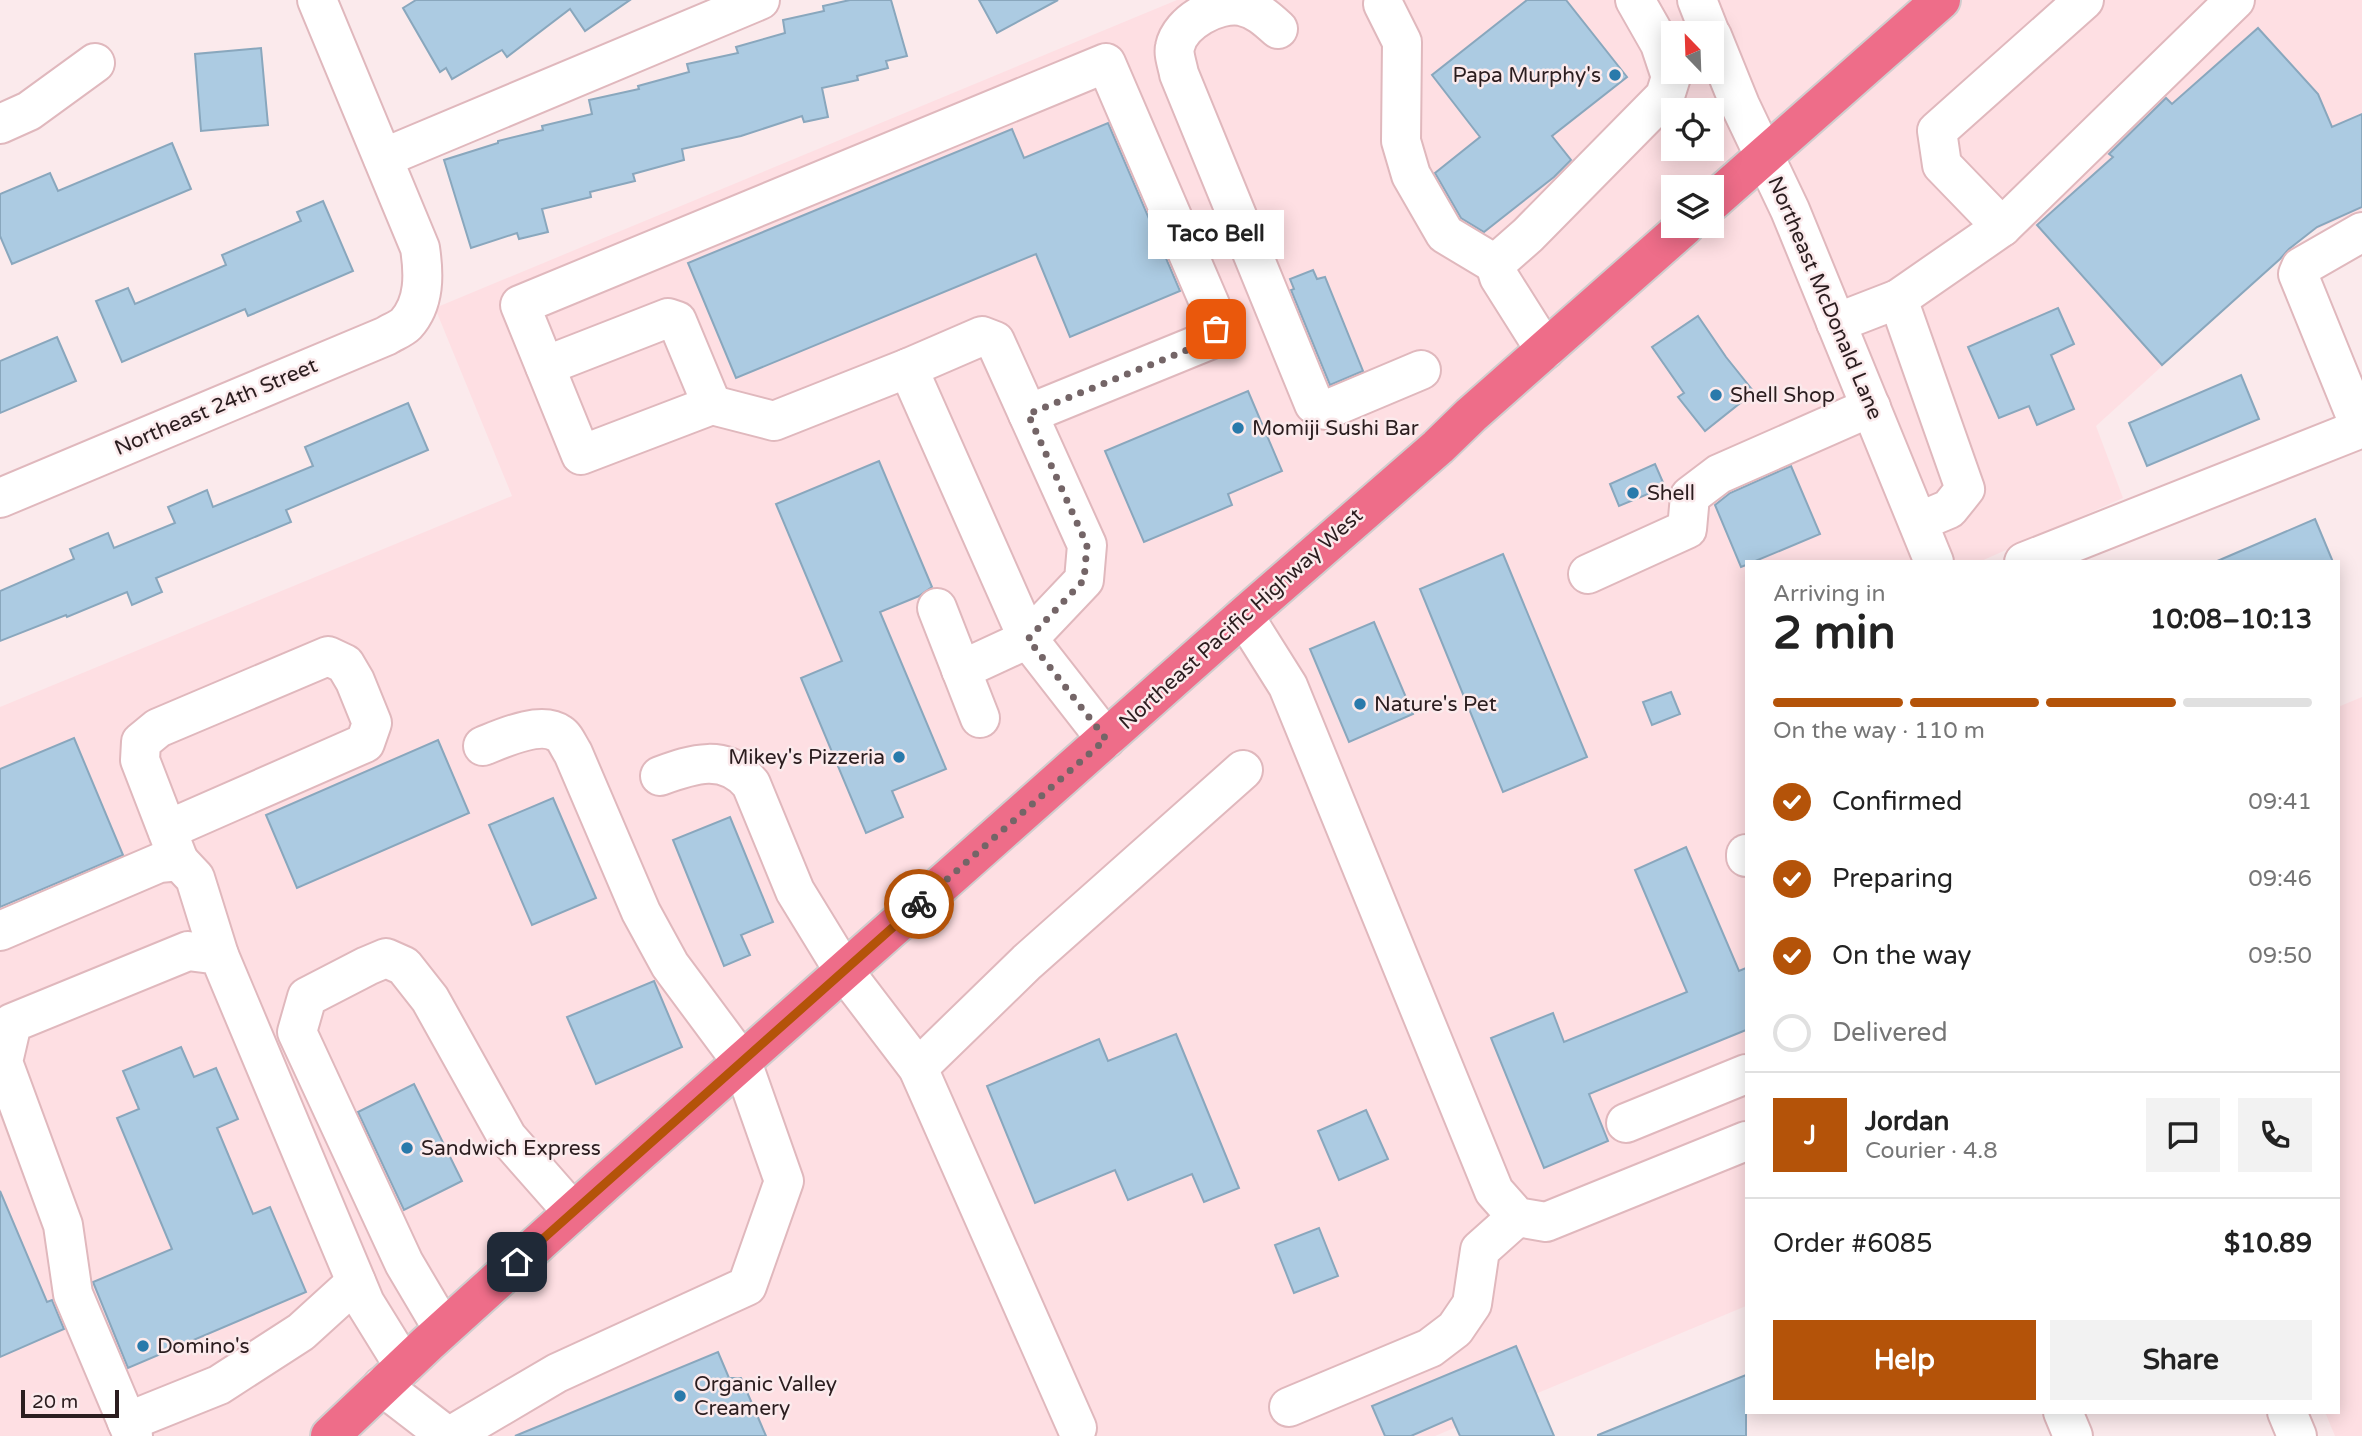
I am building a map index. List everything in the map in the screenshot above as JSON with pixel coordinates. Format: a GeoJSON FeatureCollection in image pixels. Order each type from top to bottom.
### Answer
{"type":"FeatureCollection","features":[{"type":"Feature","properties":{"kind":"highway"},"geometry":{"type":"LineString","coordinates":[[1724,191],[1941,0]]}},
{"type":"Feature","properties":{"kind":"highway","name":"Northeast Pacific Highway West"},"geometry":{"type":"LineString","coordinates":[[330,1436],[573,1212],[1671,238]]}},
{"type":"Feature","properties":{"kind":"street"},"geometry":{"type":"LineString","coordinates":[[317,0],[383,158],[760,0]]}},
{"type":"Feature","properties":{"kind":"street"},"geometry":{"type":"LineString","coordinates":[[1495,264],[1528,235],[1665,96],[1671,77],[1660,44],[1635,0]]}},
{"type":"Feature","properties":{"kind":"street","name":"Northeast McDonald Lane"},"geometry":{"type":"LineString","coordinates":[[1697,0],[1705,21]]}},
{"type":"Feature","properties":{"kind":"street"},"geometry":{"type":"LineString","coordinates":[[2002,227],[1942,164],[1937,131],[2084,0]]}},
{"type":"Feature","properties":{"kind":"street"},"geometry":{"type":"LineString","coordinates":[[1836,323],[1898,299],[2002,227],[2235,0]]}},
{"type":"Feature","properties":{"kind":"street"},"geometry":{"type":"LineString","coordinates":[[1386,1],[1402,42],[1401,141],[1411,175],[1445,234],[1495,264],[1499,277],[1545,350]]}},
{"type":"Feature","properties":{"kind":"street"},"geometry":{"type":"LineString","coordinates":[[1278,29],[1261,13],[1240,6],[1220,8],[1198,17],[1183,32],[1174,48],[1179,74],[1314,404],[1326,410],[1421,370]]}},
{"type":"Feature","properties":{"kind":"street"},"geometry":{"type":"LineString","coordinates":[[0,124],[29,111],[95,63]]}},
{"type":"Feature","properties":{"kind":"street"},"geometry":{"type":"LineString","coordinates":[[961,670],[1028,639],[1084,580],[1087,545],[995,341],[982,336],[774,421],[712,405],[581,455],[520,305],[1106,63],[1214,314],[1216,329],[1212,340],[1028,414]]}},
{"type":"Feature","properties":{"kind":"street","name":"Northeast McDonald Lane"},"geometry":{"type":"LineString","coordinates":[[1724,65],[1790,210],[1933,560]]}},
{"type":"Feature","properties":{"kind":"street","name":"Northeast 24th Street"},"geometry":{"type":"LineString","coordinates":[[0,498],[386,336],[405,325],[419,300],[424,277],[420,248],[383,158]]}},
{"type":"Feature","properties":{"kind":"street"},"geometry":{"type":"LineString","coordinates":[[2029,560],[2362,428],[2298,274],[2301,267],[2362,232]]}},
{"type":"Feature","properties":{"kind":"street"},"geometry":{"type":"LineString","coordinates":[[1898,299],[1965,489],[1949,509],[1918,522]]}},
{"type":"Feature","properties":{"kind":"street"},"geometry":{"type":"LineString","coordinates":[[545,366],[668,318],[677,321],[712,405]]}},
{"type":"Feature","properties":{"kind":"street"},"geometry":{"type":"LineString","coordinates":[[908,368],[1028,639],[1106,739]]}},
{"type":"Feature","properties":{"kind":"street"},"geometry":{"type":"LineString","coordinates":[[1588,574],[1687,529],[1690,496],[1719,474],[1871,407]]}},
{"type":"Feature","properties":{"kind":"street"},"geometry":{"type":"LineString","coordinates":[[937,608],[980,718]]}},
{"type":"Feature","properties":{"kind":"street"},"geometry":{"type":"LineString","coordinates":[[1244,616],[1288,686],[1494,1191],[1531,1220]]}},
{"type":"Feature","properties":{"kind":"street"},"geometry":{"type":"LineString","coordinates":[[0,931],[159,863],[173,846],[365,743],[372,723],[345,664],[328,656],[158,728],[141,742],[140,760],[173,846],[195,878],[219,955],[393,1376],[449,1436],[557,1373],[747,1286],[784,1181],[742,1062],[670,965],[641,912],[573,753],[561,734],[549,730],[523,731],[482,746]]}},
{"type":"Feature","properties":{"kind":"street"},"geometry":{"type":"LineString","coordinates":[[660,776],[682,768],[707,764],[727,765],[742,774],[751,784],[795,891],[844,971],[918,1069],[1077,1428]]}},
{"type":"Feature","properties":{"kind":"street"},"geometry":{"type":"LineString","coordinates":[[918,1069],[1027,962],[1243,770]]}},
{"type":"Feature","properties":{"kind":"street"},"geometry":{"type":"LineString","coordinates":[[219,955],[188,951],[12,1023],[2,1057],[63,1225],[73,1294],[130,1429],[219,1385],[301,1332],[356,1282]]}},
{"type":"Feature","properties":{"kind":"street"},"geometry":{"type":"LineString","coordinates":[[443,1329],[404,1263],[297,1032],[307,997],[386,958],[404,966],[430,999],[507,1137],[573,1212]]}},
{"type":"Feature","properties":{"kind":"street"},"geometry":{"type":"LineString","coordinates":[[1626,1123],[1745,1074]]}},
{"type":"Feature","properties":{"kind":"street"},"geometry":{"type":"LineString","coordinates":[[1289,1407],[1430,1348],[1455,1329],[1472,1304],[1480,1250],[1531,1220],[1745,1141]]}},
{"type":"Feature","properties":{"kind":"street"},"geometry":{"type":"LineString","coordinates":[[2064,1414],[2073,1436]]}},
{"type":"Feature","properties":{"kind":"street"},"geometry":{"type":"LineString","coordinates":[[2288,1414],[2297,1436]]}},
{"type":"Feature","properties":{"kind":"shaded area"},"geometry":{"type":"Polygon","coordinates":[[[1177,0],[2362,0],[2362,210],[2310,232],[2096,426],[2123,498],[1984,560],[1745,560],[1745,1306],[1435,1436],[0,1436],[0,707],[512,496],[435,308],[1177,0]]]}},
{"type":"Feature","properties":{"kind":"shaded area"},"geometry":{"type":"Polygon","coordinates":[[[2362,697],[2362,1436],[2335,1436],[2326,1414],[2340,1414],[2340,706],[2362,697]]]}},
{"type":"Feature","properties":{"kind":"building"},"geometry":{"type":"Polygon","coordinates":[[[416,0],[630,0],[585,31],[570,9],[507,57],[502,50],[452,79],[446,68],[440,72],[403,8],[416,0]]]}},
{"type":"Feature","properties":{"kind":"building"},"geometry":{"type":"Polygon","coordinates":[[[850,0],[891,0],[907,56],[886,61],[888,68],[857,76],[858,80],[822,88],[828,117],[804,122],[802,116],[741,136],[682,149],[684,160],[633,174],[635,181],[590,192],[591,197],[542,209],[548,232],[519,239],[517,233],[471,248],[444,160],[498,141],[543,130],[542,126],[592,114],[589,100],[639,89],[638,86],[689,72],[687,64],[738,53],[736,47],[785,33],[783,20],[824,11],[823,6],[850,0]]]}},
{"type":"Feature","properties":{"kind":"building"},"geometry":{"type":"Polygon","coordinates":[[[979,0],[1058,0],[997,33],[979,0]]]}},
{"type":"Feature","properties":{"kind":"building"},"geometry":{"type":"Polygon","coordinates":[[[1527,0],[1566,0],[1627,77],[1552,136],[1571,160],[1554,177],[1484,232],[1461,218],[1435,173],[1480,137],[1432,75],[1527,0]]]}},
{"type":"Feature","properties":{"kind":"building"},"geometry":{"type":"Polygon","coordinates":[[[2258,28],[2318,94],[2332,127],[2362,114],[2362,207],[2317,227],[2289,249],[2162,365],[2037,225],[2113,157],[2109,154],[2166,98],[2172,104],[2258,28]]]}},
{"type":"Feature","properties":{"kind":"building"},"geometry":{"type":"Polygon","coordinates":[[[261,48],[268,125],[201,131],[195,54],[261,48]]]}},
{"type":"Feature","properties":{"kind":"building"},"geometry":{"type":"Polygon","coordinates":[[[1108,123],[1180,291],[1070,337],[1036,254],[736,378],[688,263],[1012,129],[1024,158],[1108,123]]]}},
{"type":"Feature","properties":{"kind":"building"},"geometry":{"type":"Polygon","coordinates":[[[172,143],[191,189],[12,264],[0,236],[0,194],[50,173],[58,191],[172,143]]]}},
{"type":"Feature","properties":{"kind":"building"},"geometry":{"type":"Polygon","coordinates":[[[323,201],[353,271],[248,316],[245,309],[122,362],[96,301],[128,288],[135,304],[226,265],[222,255],[301,221],[297,212],[323,201]]]}},
{"type":"Feature","properties":{"kind":"building"},"geometry":{"type":"Polygon","coordinates":[[[1313,270],[1317,279],[1325,277],[1363,371],[1330,385],[1291,290],[1294,289],[1290,279],[1313,270]]]}},
{"type":"Feature","properties":{"kind":"building"},"geometry":{"type":"Polygon","coordinates":[[[2058,308],[2074,344],[2051,355],[2074,409],[2037,425],[2029,406],[1999,418],[1968,347],[2058,308]]]}},
{"type":"Feature","properties":{"kind":"building"},"geometry":{"type":"Polygon","coordinates":[[[1698,316],[1754,392],[1705,431],[1678,397],[1684,393],[1652,347],[1698,316]]]}},
{"type":"Feature","properties":{"kind":"building"},"geometry":{"type":"Polygon","coordinates":[[[57,337],[76,381],[0,413],[0,361],[57,337]]]}},
{"type":"Feature","properties":{"kind":"building"},"geometry":{"type":"Polygon","coordinates":[[[2241,375],[2259,419],[2147,466],[2129,423],[2241,375]]]}},
{"type":"Feature","properties":{"kind":"building"},"geometry":{"type":"Polygon","coordinates":[[[1248,391],[1282,471],[1228,494],[1232,505],[1144,542],[1105,451],[1248,391]]]}},
{"type":"Feature","properties":{"kind":"building"},"geometry":{"type":"Polygon","coordinates":[[[408,403],[428,450],[286,510],[291,522],[156,578],[162,592],[132,605],[127,592],[0,641],[0,591],[74,559],[70,549],[108,533],[114,548],[175,523],[168,507],[207,490],[213,507],[313,466],[305,447],[408,403]]]}},
{"type":"Feature","properties":{"kind":"building"},"geometry":{"type":"Polygon","coordinates":[[[879,461],[932,587],[919,596],[880,612],[946,769],[892,791],[903,817],[866,833],[801,678],[842,661],[776,504],[879,461]]]}},
{"type":"Feature","properties":{"kind":"building","name":"Shell"},"geometry":{"type":"Polygon","coordinates":[[[1655,464],[1665,487],[1619,506],[1610,484],[1655,464]]]}},
{"type":"Feature","properties":{"kind":"building"},"geometry":{"type":"Polygon","coordinates":[[[1791,466],[1820,534],[1758,560],[1745,560],[1745,565],[1741,567],[1715,505],[1730,493],[1791,466]]]}},
{"type":"Feature","properties":{"kind":"building"},"geometry":{"type":"Polygon","coordinates":[[[2315,519],[2332,560],[2220,560],[2315,519]]]}},
{"type":"Feature","properties":{"kind":"building"},"geometry":{"type":"Polygon","coordinates":[[[1503,554],[1587,757],[1503,792],[1420,589],[1503,554]]]}},
{"type":"Feature","properties":{"kind":"building"},"geometry":{"type":"Polygon","coordinates":[[[1374,622],[1413,714],[1349,742],[1310,649],[1374,622]]]}},
{"type":"Feature","properties":{"kind":"building"},"geometry":{"type":"Polygon","coordinates":[[[1671,692],[1680,714],[1652,725],[1643,702],[1671,692]]]}},
{"type":"Feature","properties":{"kind":"building"},"geometry":{"type":"Polygon","coordinates":[[[74,738],[123,855],[0,907],[0,769],[74,738]]]}},
{"type":"Feature","properties":{"kind":"building"},"geometry":{"type":"Polygon","coordinates":[[[438,740],[469,813],[297,888],[266,815],[438,740]]]}},
{"type":"Feature","properties":{"kind":"building"},"geometry":{"type":"Polygon","coordinates":[[[553,798],[596,898],[532,925],[489,825],[553,798]]]}},
{"type":"Feature","properties":{"kind":"building"},"geometry":{"type":"Polygon","coordinates":[[[730,817],[773,922],[741,935],[750,955],[724,966],[673,840],[730,817]]]}},
{"type":"Feature","properties":{"kind":"building"},"geometry":{"type":"Polygon","coordinates":[[[1686,847],[1739,971],[1745,968],[1745,1030],[1589,1094],[1608,1141],[1544,1168],[1491,1038],[1553,1013],[1564,1042],[1687,992],[1635,870],[1686,847]]]}},
{"type":"Feature","properties":{"kind":"building"},"geometry":{"type":"Polygon","coordinates":[[[654,981],[682,1047],[596,1084],[567,1017],[654,981]]]}},
{"type":"Feature","properties":{"kind":"building"},"geometry":{"type":"Polygon","coordinates":[[[1176,1034],[1239,1188],[1204,1202],[1192,1174],[1128,1200],[1115,1170],[1035,1203],[987,1086],[1099,1039],[1108,1061],[1176,1034]]]}},
{"type":"Feature","properties":{"kind":"building"},"geometry":{"type":"Polygon","coordinates":[[[181,1047],[194,1077],[216,1068],[238,1119],[217,1128],[253,1214],[270,1207],[306,1292],[128,1368],[93,1282],[172,1249],[117,1118],[139,1109],[123,1071],[181,1047]]]}},
{"type":"Feature","properties":{"kind":"building","name":"Sandwich Express"},"geometry":{"type":"Polygon","coordinates":[[[414,1084],[462,1181],[404,1210],[358,1112],[414,1084]]]}},
{"type":"Feature","properties":{"kind":"building"},"geometry":{"type":"Polygon","coordinates":[[[1366,1110],[1388,1159],[1339,1180],[1318,1131],[1366,1110]]]}},
{"type":"Feature","properties":{"kind":"building"},"geometry":{"type":"Polygon","coordinates":[[[0,1191],[47,1302],[52,1300],[64,1329],[0,1357],[0,1191]]]}},
{"type":"Feature","properties":{"kind":"building"},"geometry":{"type":"Polygon","coordinates":[[[1319,1228],[1338,1276],[1294,1293],[1275,1245],[1319,1228]]]}},
{"type":"Feature","properties":{"kind":"building"},"geometry":{"type":"Polygon","coordinates":[[[1516,1346],[1554,1436],[1460,1436],[1452,1418],[1411,1436],[1385,1436],[1372,1406],[1516,1346]]]}},
{"type":"Feature","properties":{"kind":"building","name":"Organic Valley Creamery"},"geometry":{"type":"Polygon","coordinates":[[[718,1352],[729,1378],[741,1378],[766,1436],[515,1436],[718,1352]]]}},
{"type":"Feature","properties":{"kind":"building"},"geometry":{"type":"Polygon","coordinates":[[[1745,1375],[1746,1436],[1598,1435],[1745,1375]]]}},
{"type":"Feature","properties":{"kind":"way so far"},"geometry":{"type":"LineString","coordinates":[[919,904],[1106,739],[1028,639],[1084,580],[1087,545],[1028,414],[1212,340],[1216,329]]}},
{"type":"Feature","properties":{"kind":"place","name":"Papa Murphy's"},"geometry":{"type":"Point","coordinates":[1615,75]}},
{"type":"Feature","properties":{"kind":"place","name":"Taco Bell"},"geometry":{"type":"Point","coordinates":[1216,329]}},
{"type":"Feature","properties":{"kind":"place","name":"Shell Shop"},"geometry":{"type":"Point","coordinates":[1716,395]}},
{"type":"Feature","properties":{"kind":"place","name":"Momiji Sushi Bar"},"geometry":{"type":"Point","coordinates":[1238,428]}},
{"type":"Feature","properties":{"kind":"place","name":"Shell"},"geometry":{"type":"Point","coordinates":[1633,493]}},
{"type":"Feature","properties":{"kind":"place","name":"Nature's Pet"},"geometry":{"type":"Point","coordinates":[1360,704]}},
{"type":"Feature","properties":{"kind":"place","name":"Mikey's Pizzeria"},"geometry":{"type":"Point","coordinates":[899,757]}},
{"type":"Feature","properties":{"kind":"place","name":"Sandwich Express"},"geometry":{"type":"Point","coordinates":[407,1148]}},
{"type":"Feature","properties":{"kind":"place","name":"Domino's"},"geometry":{"type":"Point","coordinates":[143,1346]}},
{"type":"Feature","properties":{"kind":"place","name":"Organic Valley Creamery"},"geometry":{"type":"Point","coordinates":[680,1396]}},
{"type":"Feature","properties":{"kind":"route"},"geometry":{"type":"LineString","coordinates":[[517,1262],[919,904]]}}]}
